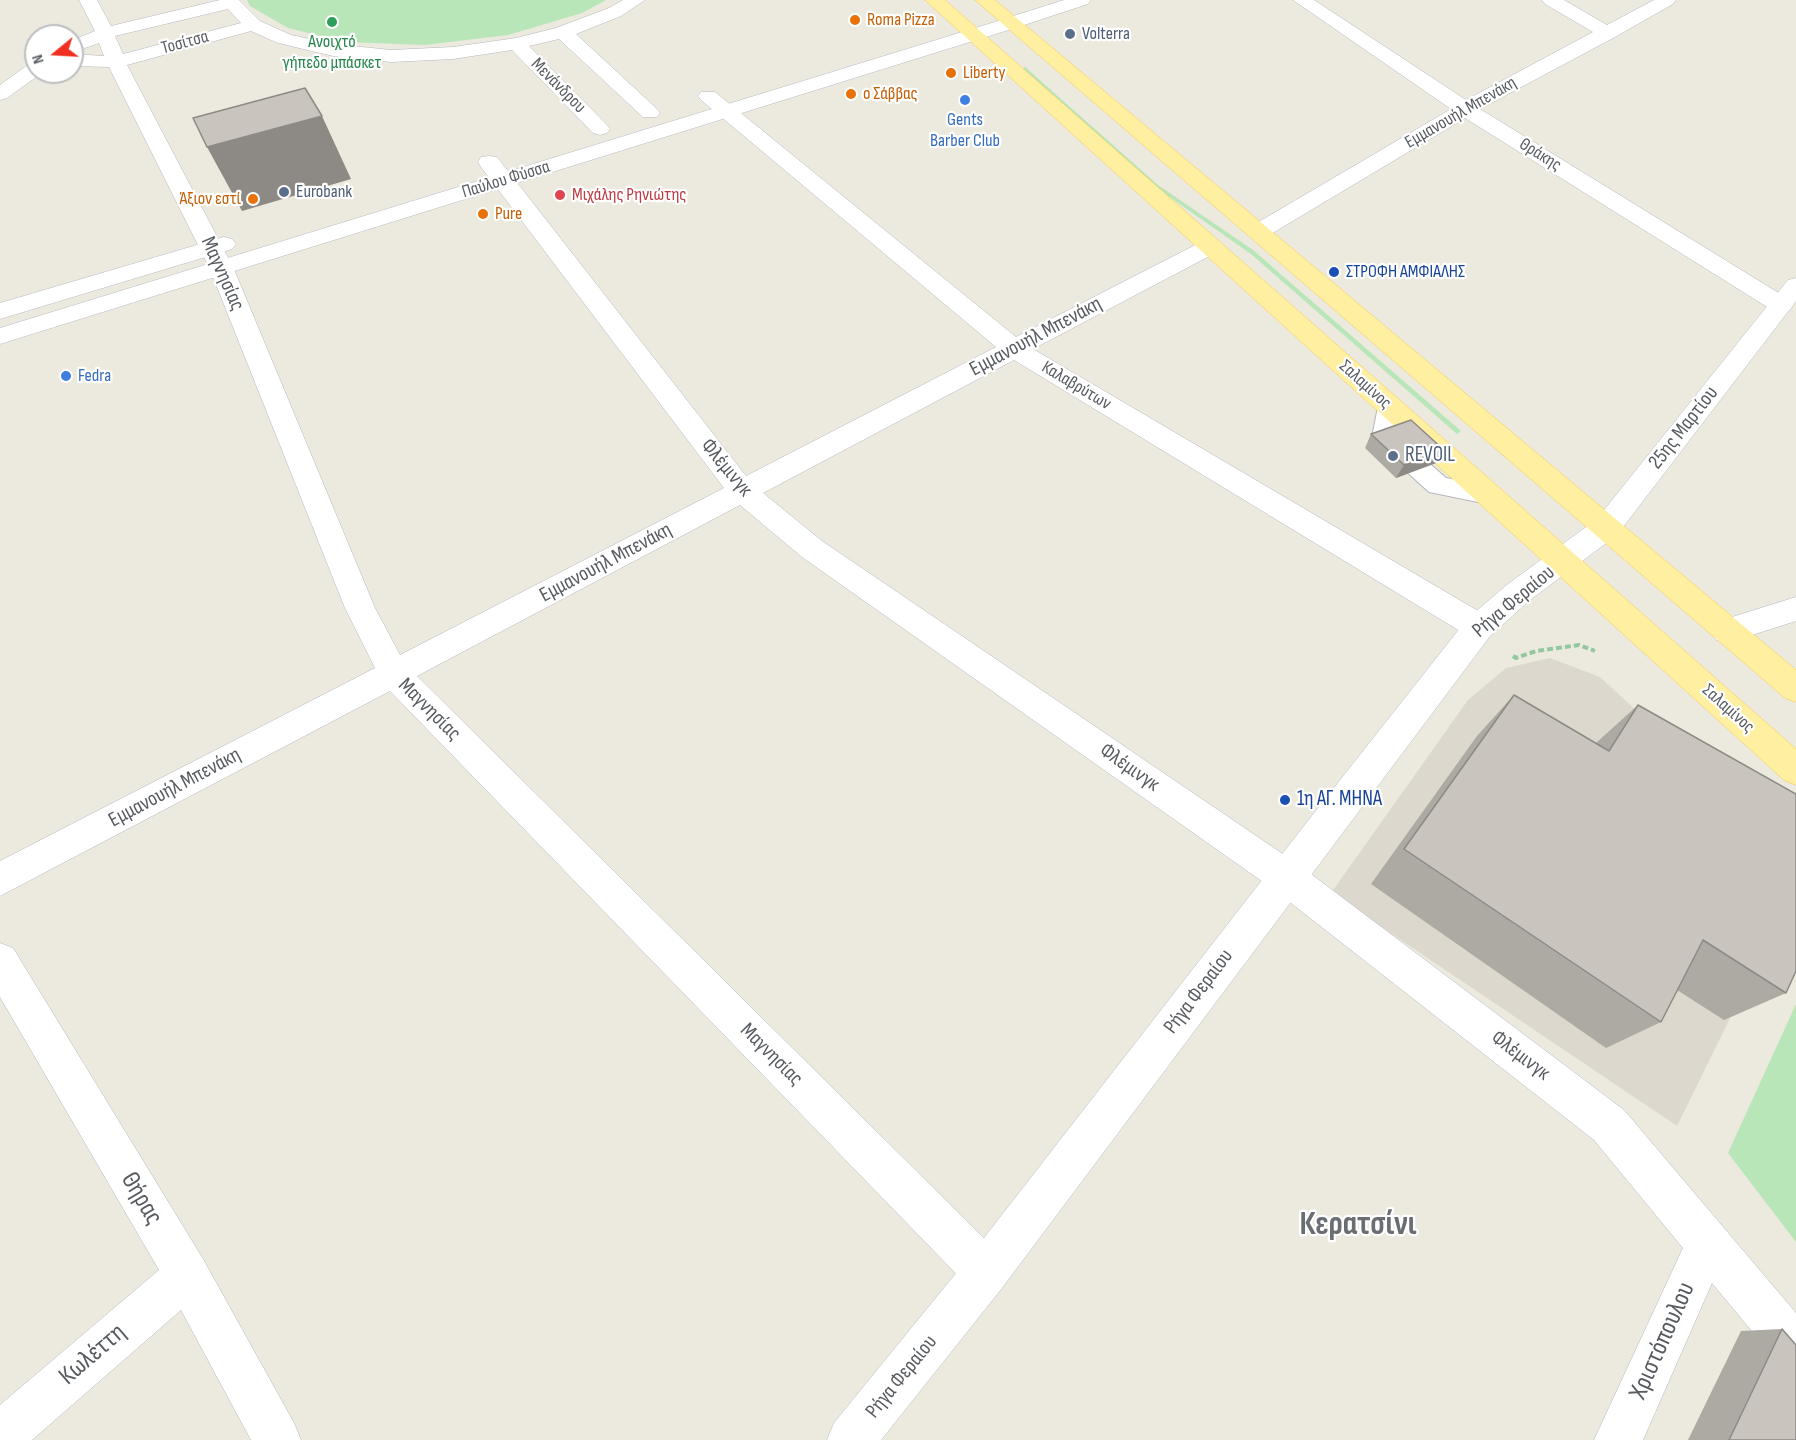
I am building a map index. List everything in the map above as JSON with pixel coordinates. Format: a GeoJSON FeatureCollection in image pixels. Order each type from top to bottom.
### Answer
{"type":"FeatureCollection","features":[{"type":"Feature","properties":{"kind":"main road","name":"Σαλαμίνος"},"geometry":{"type":"LineString","coordinates":[[934,0],[1796,770]]}},
{"type":"Feature","properties":{"kind":"main road"},"geometry":{"type":"LineString","coordinates":[[1000,9],[1258,232],[1796,689]]}},
{"type":"Feature","properties":{"kind":"street","name":"Μαγνησίας"},"geometry":{"type":"LineString","coordinates":[[88,0],[105,33],[116,62],[216,257],[360,608],[394,674],[986,1272]]}},
{"type":"Feature","properties":{"kind":"street"},"geometry":{"type":"LineString","coordinates":[[230,1],[253,25],[285,39],[333,50],[391,56],[453,53],[516,44],[563,32],[615,12],[636,0]]}},
{"type":"Feature","properties":{"kind":"street"},"geometry":{"type":"LineString","coordinates":[[795,70],[1000,9],[1082,0]]}},
{"type":"Feature","properties":{"kind":"street","name":"Θράκης"},"geometry":{"type":"LineString","coordinates":[[1302,0],[1465,109],[1788,295]]}},
{"type":"Feature","properties":{"kind":"street"},"geometry":{"type":"LineString","coordinates":[[1551,0],[1608,33]]}},
{"type":"Feature","properties":{"kind":"street","name":"Εμμανουήλ Μπενάκη"},"geometry":{"type":"LineString","coordinates":[[1258,232],[1465,109],[1668,0]]}},
{"type":"Feature","properties":{"kind":"street","name":"Τοσίτσα"},"geometry":{"type":"LineString","coordinates":[[84,43],[105,33],[230,1]]}},
{"type":"Feature","properties":{"kind":"street","name":"Παύλου Φύσσα"},"geometry":{"type":"LineString","coordinates":[[567,139],[696,104],[975,36],[1000,9]]}},
{"type":"Feature","properties":{"kind":"street","name":"Τοσίτσα"},"geometry":{"type":"LineString","coordinates":[[84,61],[116,62],[253,25]]}},
{"type":"Feature","properties":{"kind":"street","name":"Μενάνδρου"},"geometry":{"type":"LineString","coordinates":[[563,32],[696,104]]}},
{"type":"Feature","properties":{"kind":"street","name":"Μενάνδρου"},"geometry":{"type":"LineString","coordinates":[[516,44],[600,129]]}},
{"type":"Feature","properties":{"kind":"street"},"geometry":{"type":"LineString","coordinates":[[11,67],[24,68]]}},
{"type":"Feature","properties":{"kind":"street"},"geometry":{"type":"LineString","coordinates":[[0,94],[24,77]]}},
{"type":"Feature","properties":{"kind":"street","name":"Παύλου Φύσσα"},"geometry":{"type":"LineString","coordinates":[[0,336],[216,257],[696,104]]}},
{"type":"Feature","properties":{"kind":"street","name":"Καλαβρύτων"},"geometry":{"type":"LineString","coordinates":[[696,104],[1014,349],[1479,627]]}},
{"type":"Feature","properties":{"kind":"street","name":"Παύλου Φύσσα"},"geometry":{"type":"LineString","coordinates":[[466,169],[501,167]]}},
{"type":"Feature","properties":{"kind":"street","name":"Φλέμινγκ"},"geometry":{"type":"LineString","coordinates":[[501,167],[742,491],[812,549],[1286,877],[1609,1125],[1796,1349]]}},
{"type":"Feature","properties":{"kind":"street","name":"Παύλου Φύσσα"},"geometry":{"type":"LineString","coordinates":[[0,311],[216,257],[244,237]]}},
{"type":"Feature","properties":{"kind":"street","name":"Εμμανουήλ Μπενάκη"},"geometry":{"type":"LineString","coordinates":[[0,879],[1211,246]]}},
{"type":"Feature","properties":{"kind":"street","name":"25ης Μαρτίου"},"geometry":{"type":"LineString","coordinates":[[1562,561],[1607,527],[1788,295]]}},
{"type":"Feature","properties":{"kind":"street","name":"Ρήγα Φεραίου"},"geometry":{"type":"LineString","coordinates":[[852,1440],[986,1272],[1479,627],[1519,592],[1562,561]]}},
{"type":"Feature","properties":{"kind":"street"},"geometry":{"type":"LineString","coordinates":[[1727,631],[1796,609]]}},
{"type":"Feature","properties":{"kind":"street","name":"Θήρας"},"geometry":{"type":"LineString","coordinates":[[0,961],[187,1275],[277,1440]]}},
{"type":"Feature","properties":{"kind":"street","name":"Χριστόπουλου"},"geometry":{"type":"LineString","coordinates":[[1618,1440],[1708,1243]]}},
{"type":"Feature","properties":{"kind":"street","name":"Κωλέττη"},"geometry":{"type":"LineString","coordinates":[[0,1436],[187,1275]]}},
{"type":"Feature","properties":{"kind":"path"},"geometry":{"type":"LineString","coordinates":[[1479,627],[1516,658],[1536,651],[1579,645],[1601,653]]}},
{"type":"Feature","properties":{"kind":"shaded area"},"geometry":{"type":"Polygon","coordinates":[[[1550,658],[1600,677],[1796,858],[1796,884],[1677,1126],[1331,893],[1468,700],[1506,668],[1550,658]]]}},
{"type":"Feature","properties":{"kind":"green space"},"geometry":{"type":"Polygon","coordinates":[[[247,0],[606,0],[582,13],[508,35],[425,45],[345,42],[288,28],[250,6],[247,0]]]}},
{"type":"Feature","properties":{"kind":"green space"},"geometry":{"type":"Polygon","coordinates":[[[1025,67],[1158,185],[1253,250],[1461,431],[1457,434],[1251,254],[1161,191],[1022,69],[1025,67]]]}},
{"type":"Feature","properties":{"kind":"green space"},"geometry":{"type":"Polygon","coordinates":[[[1796,1004],[1796,1242],[1728,1153],[1796,1004]]]}},
{"type":"Feature","properties":{"kind":"building"},"geometry":{"type":"Polygon","coordinates":[[[305,88],[322,116],[207,147],[193,118],[305,88]]]}},
{"type":"Feature","properties":{"kind":"building"},"geometry":{"type":"Polygon","coordinates":[[[1411,420],[1444,450],[1404,465],[1371,434],[1411,420]]]}},
{"type":"Feature","properties":{"kind":"building"},"geometry":{"type":"Polygon","coordinates":[[[1514,695],[1609,751],[1638,705],[1796,794],[1796,971],[1786,993],[1703,940],[1661,1022],[1404,849],[1514,695]]]}},
{"type":"Feature","properties":{"kind":"building"},"geometry":{"type":"Polygon","coordinates":[[[1782,1329],[1796,1345],[1796,1440],[1729,1440],[1782,1329]]]}},
{"type":"Feature","properties":{"kind":"place","name":"Roma Pizza"},"geometry":{"type":"Point","coordinates":[855,20]}},
{"type":"Feature","properties":{"kind":"place","name":"Ανοιχτό γήπεδο μπάσκετ"},"geometry":{"type":"Point","coordinates":[332,22]}},
{"type":"Feature","properties":{"kind":"place","name":"Volterra"},"geometry":{"type":"Point","coordinates":[1070,34]}},
{"type":"Feature","properties":{"kind":"place","name":"Liberty"},"geometry":{"type":"Point","coordinates":[951,73]}},
{"type":"Feature","properties":{"kind":"place","name":"ο Σάββας"},"geometry":{"type":"Point","coordinates":[851,94]}},
{"type":"Feature","properties":{"kind":"place","name":"Gents Barber Club"},"geometry":{"type":"Point","coordinates":[965,100]}},
{"type":"Feature","properties":{"kind":"place","name":"Eurobank"},"geometry":{"type":"Point","coordinates":[284,192]}},
{"type":"Feature","properties":{"kind":"place","name":"Μιχάλης Ρηνιώτης"},"geometry":{"type":"Point","coordinates":[560,195]}},
{"type":"Feature","properties":{"kind":"place","name":"Άξιον εστί"},"geometry":{"type":"Point","coordinates":[253,199]}},
{"type":"Feature","properties":{"kind":"place","name":"Pure"},"geometry":{"type":"Point","coordinates":[483,214]}},
{"type":"Feature","properties":{"kind":"place","name":"ΣΤΡΟΦΗ ΑΜΦΙΑΛΗΣ"},"geometry":{"type":"Point","coordinates":[1334,272]}},
{"type":"Feature","properties":{"kind":"place","name":"Fedra"},"geometry":{"type":"Point","coordinates":[66,376]}},
{"type":"Feature","properties":{"kind":"place","name":"REVOIL"},"geometry":{"type":"Point","coordinates":[1393,456]}},
{"type":"Feature","properties":{"kind":"place","name":"1η ΑΓ. ΜΗΝΑ"},"geometry":{"type":"Point","coordinates":[1285,800]}},
{"type":"Feature","properties":{"kind":"district","name":"Κερατσίνι"},"geometry":{"type":"Point","coordinates":[1358,1226]}}]}
